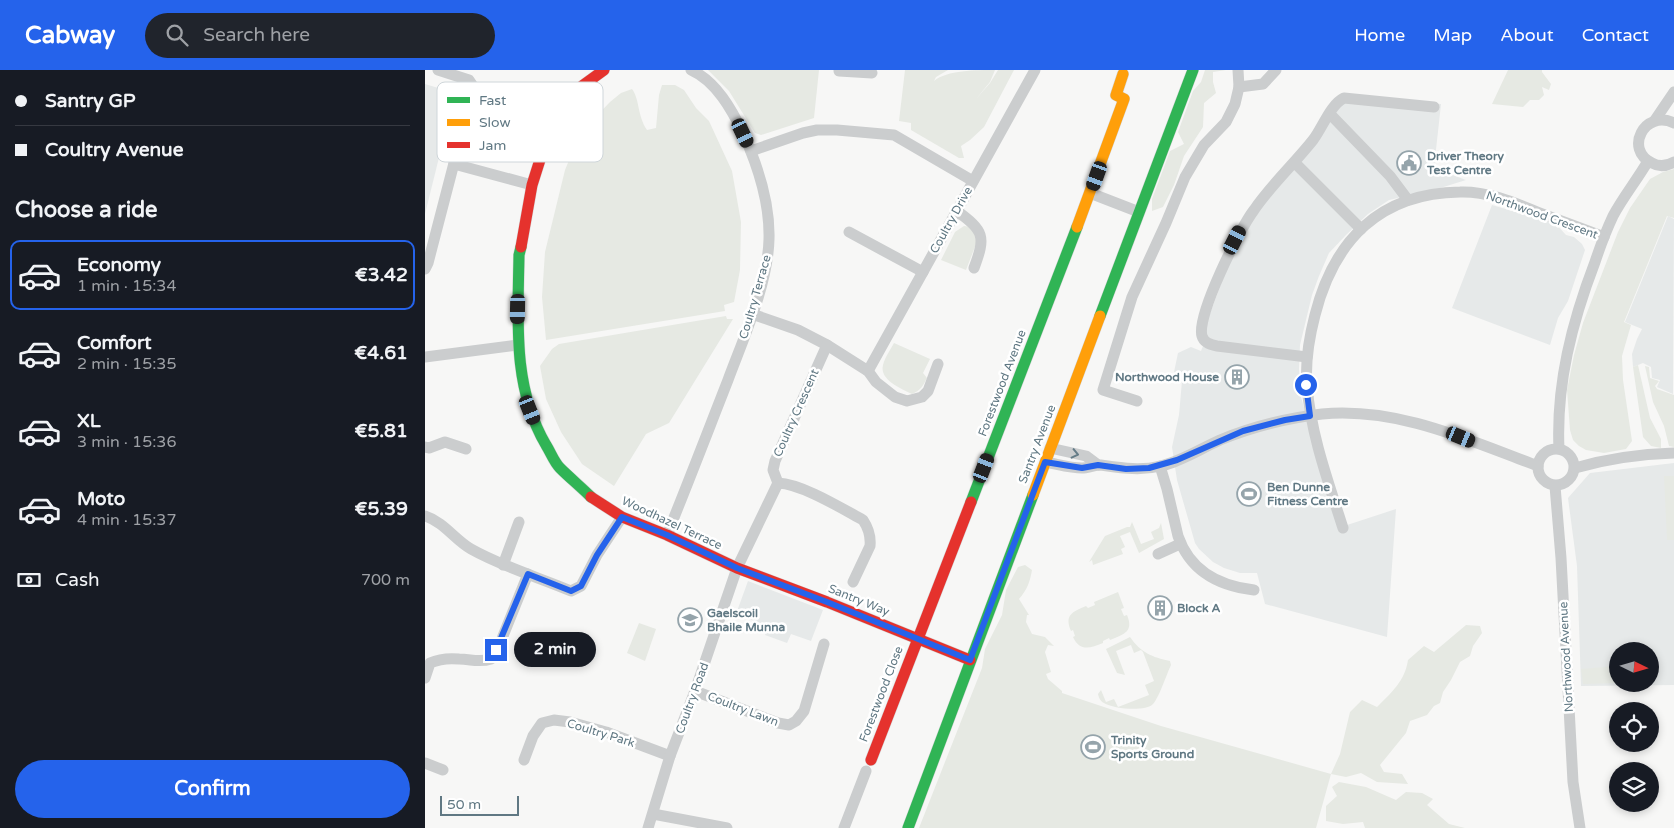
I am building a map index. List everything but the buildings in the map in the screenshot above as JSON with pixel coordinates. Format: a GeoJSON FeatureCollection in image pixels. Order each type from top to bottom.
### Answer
{"type":"FeatureCollection","features":[{"type":"Feature","properties":{"kind":"street"},"geometry":{"type":"LineString","coordinates":[[438,70],[470,82]]}},
{"type":"Feature","properties":{"kind":"street","name":"Woodhazel Terrace"},"geometry":{"type":"LineString","coordinates":[[588,82],[604,70]]}},
{"type":"Feature","properties":{"kind":"street","name":"Coultry Terrace"},"geometry":{"type":"LineString","coordinates":[[667,535],[752,314],[767,264],[769,238],[767,211],[761,182],[751,151],[734,115],[721,94],[697,72],[691,70]]}},
{"type":"Feature","properties":{"kind":"street","name":"Coultry Drive"},"geometry":{"type":"LineString","coordinates":[[868,371],[875,362],[1035,70]]}},
{"type":"Feature","properties":{"kind":"street","name":"Santry Avenue"},"geometry":{"type":"LineString","coordinates":[[908,828],[1193,70]]}},
{"type":"Feature","properties":{"kind":"street"},"geometry":{"type":"LineString","coordinates":[[1137,401],[1103,390],[1123,322],[1132,297],[1185,177],[1204,145],[1226,122],[1235,104],[1239,87],[1239,70]]}},
{"type":"Feature","properties":{"kind":"street"},"geometry":{"type":"LineString","coordinates":[[1239,87],[1263,84],[1276,70]]}},
{"type":"Feature","properties":{"kind":"street"},"geometry":{"type":"LineString","coordinates":[[839,71],[872,73]]}},
{"type":"Feature","properties":{"kind":"street","name":"Forestwood Avenue"},"geometry":{"type":"LineString","coordinates":[[917,639],[1090,194],[1124,99],[1116,94],[1123,74]]}},
{"type":"Feature","properties":{"kind":"street"},"geometry":{"type":"LineString","coordinates":[[1674,92],[1655,120],[1640,135],[1639,150],[1648,161],[1655,165],[1663,166],[1674,162]]}},
{"type":"Feature","properties":{"kind":"street"},"geometry":{"type":"LineString","coordinates":[[1307,357],[1210,345],[1205,341],[1202,336],[1204,318],[1229,253],[1254,208],[1295,163],[1317,135],[1338,101],[1345,98],[1434,107]]}},
{"type":"Feature","properties":{"kind":"street"},"geometry":{"type":"LineString","coordinates":[[1329,114],[1390,176],[1408,200]]}},
{"type":"Feature","properties":{"kind":"street"},"geometry":{"type":"LineString","coordinates":[[1655,120],[1674,123]]}},
{"type":"Feature","properties":{"kind":"street"},"geometry":{"type":"LineString","coordinates":[[751,151],[817,130],[894,135],[973,181]]}},
{"type":"Feature","properties":{"kind":"street"},"geometry":{"type":"LineString","coordinates":[[1559,449],[1560,398],[1568,347],[1585,286],[1604,237],[1623,199],[1648,161]]}},
{"type":"Feature","properties":{"kind":"street","name":"Woodhazel Terrace"},"geometry":{"type":"LineString","coordinates":[[540,162],[533,185],[519,255],[518,345],[522,378],[530,410],[546,445],[559,467],[592,498],[622,517],[667,535],[737,568]]}},
{"type":"Feature","properties":{"kind":"street"},"geometry":{"type":"LineString","coordinates":[[1295,163],[1361,229]]}},
{"type":"Feature","properties":{"kind":"street"},"geometry":{"type":"LineString","coordinates":[[425,269],[454,164],[533,185]]}},
{"type":"Feature","properties":{"kind":"street","name":"Northwood Crescent"},"geometry":{"type":"LineString","coordinates":[[1343,528],[1313,432],[1306,385],[1307,357],[1320,295],[1331,269],[1347,244],[1375,216],[1390,207],[1408,200],[1437,194],[1461,192],[1481,194],[1505,200],[1604,237]]}},
{"type":"Feature","properties":{"kind":"street"},"geometry":{"type":"LineString","coordinates":[[1090,194],[1139,212]]}},
{"type":"Feature","properties":{"kind":"street"},"geometry":{"type":"LineString","coordinates":[[957,211],[972,222],[980,232],[982,240],[981,251],[974,268]]}},
{"type":"Feature","properties":{"kind":"street"},"geometry":{"type":"LineString","coordinates":[[849,232],[923,272]]}},
{"type":"Feature","properties":{"kind":"street"},"geometry":{"type":"LineString","coordinates":[[752,314],[798,330],[827,345],[868,371],[877,382],[895,397],[907,401],[922,397],[928,391],[938,364]]}},
{"type":"Feature","properties":{"kind":"street"},"geometry":{"type":"LineString","coordinates":[[425,357],[518,345]]}},
{"type":"Feature","properties":{"kind":"street","name":"Coultry Crescent"},"geometry":{"type":"LineString","coordinates":[[778,483],[773,470],[775,461],[827,345]]}},
{"type":"Feature","properties":{"kind":"street"},"geometry":{"type":"LineString","coordinates":[[1045,462],[1082,468],[1098,465],[1132,469],[1160,466],[1184,458],[1213,443],[1243,431],[1285,420],[1346,413],[1408,421],[1447,432],[1538,466]]}},
{"type":"Feature","properties":{"kind":"street"},"geometry":{"type":"LineString","coordinates":[[425,447],[429,448],[445,442],[466,449]]}},
{"type":"Feature","properties":{"kind":"street"},"geometry":{"type":"LineString","coordinates":[[1050,448],[1086,456],[1098,465]]}},
{"type":"Feature","properties":{"kind":"street"},"geometry":{"type":"LineString","coordinates":[[1551,449],[1559,449],[1570,455],[1575,468],[1572,476],[1566,483],[1555,486],[1547,484],[1542,479],[1538,466],[1540,458],[1545,453],[1551,449]]}},
{"type":"Feature","properties":{"kind":"street"},"geometry":{"type":"LineString","coordinates":[[1575,468],[1588,464],[1674,453]]}},
{"type":"Feature","properties":{"kind":"street"},"geometry":{"type":"LineString","coordinates":[[1160,466],[1180,544],[1191,560],[1211,578],[1227,585],[1254,590]]}},
{"type":"Feature","properties":{"kind":"street"},"geometry":{"type":"LineString","coordinates":[[737,568],[778,483],[792,485],[863,520],[868,527],[871,541],[853,582]]}},
{"type":"Feature","properties":{"kind":"street","name":"Northwood Avenue"},"geometry":{"type":"LineString","coordinates":[[1555,486],[1561,558],[1573,782],[1580,828]]}},
{"type":"Feature","properties":{"kind":"street"},"geometry":{"type":"LineString","coordinates":[[425,516],[433,518],[469,548],[503,565],[571,591],[581,586],[597,555],[622,517]]}},
{"type":"Feature","properties":{"kind":"street"},"geometry":{"type":"LineString","coordinates":[[503,565],[519,522]]}},
{"type":"Feature","properties":{"kind":"street"},"geometry":{"type":"LineString","coordinates":[[1158,554],[1180,544]]}},
{"type":"Feature","properties":{"kind":"street","name":"Santry Way"},"geometry":{"type":"LineString","coordinates":[[737,568],[970,660]]}},
{"type":"Feature","properties":{"kind":"street","name":"Coultry Road"},"geometry":{"type":"LineString","coordinates":[[648,828],[671,756],[737,568]]}},
{"type":"Feature","properties":{"kind":"street"},"geometry":{"type":"LineString","coordinates":[[425,678],[427,659],[459,658],[482,662],[491,659],[501,641],[528,574]]}},
{"type":"Feature","properties":{"kind":"street","name":"Forestwood Close"},"geometry":{"type":"LineString","coordinates":[[871,760],[917,639]]}},
{"type":"Feature","properties":{"kind":"street","name":"Coultry Lawn"},"geometry":{"type":"LineString","coordinates":[[695,691],[778,723],[789,725],[796,721],[805,711],[824,644]]}},
{"type":"Feature","properties":{"kind":"street","name":"Coultry Park"},"geometry":{"type":"LineString","coordinates":[[524,760],[533,736],[542,723],[554,720],[570,722],[606,732],[671,756]]}},
{"type":"Feature","properties":{"kind":"street"},"geometry":{"type":"LineString","coordinates":[[425,763],[443,770]]}},
{"type":"Feature","properties":{"kind":"street"},"geometry":{"type":"LineString","coordinates":[[845,828],[866,771]]}},
{"type":"Feature","properties":{"kind":"street"},"geometry":{"type":"LineString","coordinates":[[653,814],[727,828]]}},
{"type":"Feature","properties":{"kind":"shaded area"},"geometry":{"type":"Polygon","coordinates":[[[708,70],[819,70],[814,118],[761,135],[755,133],[729,91],[708,70]]]}},
{"type":"Feature","properties":{"kind":"shaded area"},"geometry":{"type":"Polygon","coordinates":[[[905,70],[948,70],[936,77],[934,81],[954,73],[995,70],[990,82],[976,99],[990,83],[998,70],[1014,70],[984,127],[961,146],[964,158],[959,158],[911,130],[911,123],[899,121],[905,70]]]}},
{"type":"Feature","properties":{"kind":"shaded area"},"geometry":{"type":"Polygon","coordinates":[[[1205,70],[1226,70],[1213,72],[1216,93],[1204,103],[1203,127],[1184,156],[1174,185],[1163,207],[1152,211],[1152,199],[1170,151],[1184,144],[1178,132],[1193,91],[1201,82],[1205,70]]]}},
{"type":"Feature","properties":{"kind":"shaded area"},"geometry":{"type":"Polygon","coordinates":[[[1508,70],[1542,70],[1551,84],[1549,90],[1542,87],[1544,95],[1539,100],[1530,100],[1523,107],[1492,104],[1508,70]]]}},
{"type":"Feature","properties":{"kind":"shaded area"},"geometry":{"type":"Polygon","coordinates":[[[425,84],[437,88],[438,162],[425,214],[425,84]]]}},
{"type":"Feature","properties":{"kind":"shaded area"},"geometry":{"type":"Polygon","coordinates":[[[662,85],[675,85],[684,90],[696,108],[709,121],[732,171],[741,222],[740,270],[734,302],[724,305],[725,311],[546,340],[542,297],[545,252],[568,162],[603,162],[603,109],[621,93],[632,89],[647,130],[656,128],[659,95],[662,85]]]}},
{"type":"Feature","properties":{"kind":"shaded area"},"geometry":{"type":"Polygon","coordinates":[[[1344,98],[1441,104],[1434,168],[1466,180],[1389,200],[1368,214],[1346,235],[1329,253],[1319,276],[1312,295],[1300,345],[1301,397],[1338,528],[1396,509],[1387,637],[1265,604],[1257,573],[1240,573],[1213,562],[1195,543],[1177,480],[1172,447],[1179,415],[1182,381],[1174,372],[1178,353],[1191,347],[1201,351],[1205,341],[1202,335],[1242,228],[1344,98]]]}},
{"type":"Feature","properties":{"kind":"shaded area"},"geometry":{"type":"Polygon","coordinates":[[[1674,169],[1674,218],[1667,216],[1624,322],[1631,325],[1622,356],[1623,380],[1632,441],[1626,449],[1604,453],[1586,450],[1573,440],[1570,430],[1567,390],[1583,323],[1618,232],[1630,208],[1650,179],[1674,169]]]}},
{"type":"Feature","properties":{"kind":"shaded area"},"geometry":{"type":"Polygon","coordinates":[[[1492,205],[1556,224],[1566,235],[1574,237],[1582,244],[1585,250],[1568,301],[1558,318],[1550,345],[1452,308],[1492,205]]]}},
{"type":"Feature","properties":{"kind":"shaded area"},"geometry":{"type":"Polygon","coordinates":[[[1668,216],[1674,219],[1673,394],[1657,387],[1660,380],[1652,378],[1651,367],[1643,363],[1633,367],[1632,354],[1642,329],[1625,322],[1668,216]]]}},
{"type":"Feature","properties":{"kind":"shaded area"},"geometry":{"type":"Polygon","coordinates":[[[964,226],[972,227],[978,239],[966,270],[941,260],[955,232],[964,226]]]}},
{"type":"Feature","properties":{"kind":"shaded area"},"geometry":{"type":"Polygon","coordinates":[[[726,316],[727,319],[733,319],[669,423],[646,434],[614,486],[582,464],[561,432],[546,399],[540,366],[552,349],[559,344],[726,316]]]}},
{"type":"Feature","properties":{"kind":"shaded area"},"geometry":{"type":"Polygon","coordinates":[[[894,343],[930,359],[923,373],[927,378],[926,381],[920,389],[912,394],[897,387],[884,375],[883,365],[894,343]]]}},
{"type":"Feature","properties":{"kind":"shaded area"},"geometry":{"type":"Polygon","coordinates":[[[1638,365],[1650,418],[1661,439],[1661,448],[1651,446],[1643,437],[1633,367],[1638,365]]]}},
{"type":"Feature","properties":{"kind":"shaded area"},"geometry":{"type":"Polygon","coordinates":[[[1645,366],[1649,367],[1650,378],[1659,381],[1655,386],[1657,389],[1674,395],[1674,447],[1669,446],[1664,426],[1653,402],[1645,366]]]}},
{"type":"Feature","properties":{"kind":"shaded area"},"geometry":{"type":"Polygon","coordinates":[[[1674,463],[1674,685],[1659,685],[1659,642],[1609,642],[1609,686],[1581,686],[1577,566],[1568,498],[1590,473],[1674,463]]]}},
{"type":"Feature","properties":{"kind":"shaded area"},"geometry":{"type":"Polygon","coordinates":[[[1664,476],[1674,476],[1674,540],[1667,540],[1664,476]]]}},
{"type":"Feature","properties":{"kind":"shaded area"},"geometry":{"type":"Polygon","coordinates":[[[1132,522],[1141,544],[1154,539],[1151,532],[1159,528],[1161,523],[1164,539],[1139,553],[1130,532],[1120,536],[1125,547],[1121,549],[1123,554],[1093,565],[1092,560],[1089,562],[1105,536],[1130,527],[1132,522]]]}},
{"type":"Feature","properties":{"kind":"shaded area","name":"Trinity Sports Ground"},"geometry":{"type":"Polygon","coordinates":[[[1025,565],[1032,570],[1028,586],[1019,599],[1029,615],[1027,615],[1026,622],[1032,634],[1045,637],[1054,646],[1048,645],[1045,652],[1051,672],[1046,674],[1048,679],[1062,693],[1161,726],[1331,774],[1316,828],[919,828],[982,668],[985,649],[1002,615],[1006,590],[1018,567],[1025,565]]]}},
{"type":"Feature","properties":{"kind":"shaded area"},"geometry":{"type":"Polygon","coordinates":[[[748,581],[823,610],[811,641],[791,634],[787,643],[765,635],[768,626],[736,614],[748,581]]]}},
{"type":"Feature","properties":{"kind":"shaded area"},"geometry":{"type":"Polygon","coordinates":[[[1118,592],[1124,608],[1121,609],[1124,616],[1127,615],[1129,621],[1126,632],[1094,646],[1086,648],[1079,645],[1073,637],[1075,636],[1073,630],[1071,631],[1069,625],[1071,614],[1086,606],[1088,608],[1095,605],[1094,602],[1118,592]]]}},
{"type":"Feature","properties":{"kind":"shaded area"},"geometry":{"type":"Polygon","coordinates":[[[639,623],[656,629],[645,661],[627,653],[639,623]]]}},
{"type":"Feature","properties":{"kind":"shaded area"},"geometry":{"type":"Polygon","coordinates":[[[1466,625],[1480,626],[1482,633],[1473,646],[1470,656],[1460,662],[1443,692],[1440,703],[1434,706],[1427,715],[1410,721],[1406,733],[1380,765],[1384,772],[1402,774],[1408,784],[1377,782],[1361,773],[1346,777],[1331,774],[1340,754],[1350,712],[1362,700],[1377,707],[1401,680],[1408,660],[1424,646],[1434,652],[1466,625]]]}},
{"type":"Feature","properties":{"kind":"shaded area"},"geometry":{"type":"Polygon","coordinates":[[[1130,637],[1143,651],[1152,656],[1170,661],[1171,665],[1155,701],[1144,708],[1114,707],[1102,701],[1098,694],[1101,690],[1106,702],[1114,699],[1118,707],[1149,695],[1145,685],[1154,681],[1143,652],[1141,650],[1134,653],[1131,645],[1116,651],[1125,675],[1117,673],[1106,649],[1130,637]]]}},
{"type":"Feature","properties":{"kind":"shaded area"},"geometry":{"type":"Polygon","coordinates":[[[1609,667],[1609,683],[1583,684],[1581,669],[1609,667]]]}},
{"type":"Feature","properties":{"kind":"shaded area"},"geometry":{"type":"Polygon","coordinates":[[[1339,782],[1366,787],[1396,800],[1406,792],[1422,793],[1433,799],[1427,805],[1449,824],[1465,828],[1365,828],[1363,822],[1343,824],[1326,821],[1326,806],[1337,796],[1332,787],[1339,782]]]}},
{"type":"Feature","properties":{"kind":"traffic: fast"},"geometry":{"type":"LineString","coordinates":[[1100,316],[1193,70]]}},
{"type":"Feature","properties":{"kind":"traffic: fast"},"geometry":{"type":"LineString","coordinates":[[971,502],[1077,227]]}},
{"type":"Feature","properties":{"kind":"traffic: fast"},"geometry":{"type":"LineString","coordinates":[[521,247],[519,255],[518,328],[519,353],[527,400],[535,423],[556,463],[591,497]]}},
{"type":"Feature","properties":{"kind":"traffic: fast"},"geometry":{"type":"LineString","coordinates":[[908,828],[1033,495]]}},
{"type":"Feature","properties":{"kind":"traffic: slow"},"geometry":{"type":"LineString","coordinates":[[1077,227],[1124,99],[1116,95],[1123,74]]}},
{"type":"Feature","properties":{"kind":"traffic: slow"},"geometry":{"type":"LineString","coordinates":[[1033,495],[1100,316]]}},
{"type":"Feature","properties":{"kind":"traffic: jam"},"geometry":{"type":"LineString","coordinates":[[588,82],[604,70]]}},
{"type":"Feature","properties":{"kind":"traffic: jam"},"geometry":{"type":"LineString","coordinates":[[521,247],[532,185],[539,162]]}},
{"type":"Feature","properties":{"kind":"traffic: jam"},"geometry":{"type":"LineString","coordinates":[[591,497],[622,517],[667,535],[737,568],[970,660]]}},
{"type":"Feature","properties":{"kind":"traffic: jam"},"geometry":{"type":"LineString","coordinates":[[871,760],[971,502]]}},
{"type":"Feature","properties":{"kind":"place","name":"Driver Theory Test Centre"},"geometry":{"type":"Point","coordinates":[1409,163]}},
{"type":"Feature","properties":{"kind":"place","name":"Northwood House"},"geometry":{"type":"Point","coordinates":[1237,377]}},
{"type":"Feature","properties":{"kind":"place","name":"Ben Dunne Fitness Centre"},"geometry":{"type":"Point","coordinates":[1249,494]}},
{"type":"Feature","properties":{"kind":"place","name":"Block A"},"geometry":{"type":"Point","coordinates":[1160,608]}},
{"type":"Feature","properties":{"kind":"place","name":"Gaelscoil Bhaile Munna"},"geometry":{"type":"Point","coordinates":[690,620]}},
{"type":"Feature","properties":{"kind":"place","name":"Trinity Sports Ground"},"geometry":{"type":"Point","coordinates":[1093,747]}},
{"type":"Feature","properties":{"kind":"route"},"geometry":{"type":"LineString","coordinates":[[496,650],[528,574],[571,591],[581,586],[597,555],[622,517],[667,535],[737,568],[970,660],[1045,462],[1082,468],[1098,465],[1126,469],[1149,468],[1168,464],[1243,431],[1285,420],[1310,416],[1306,385]]}}]}
